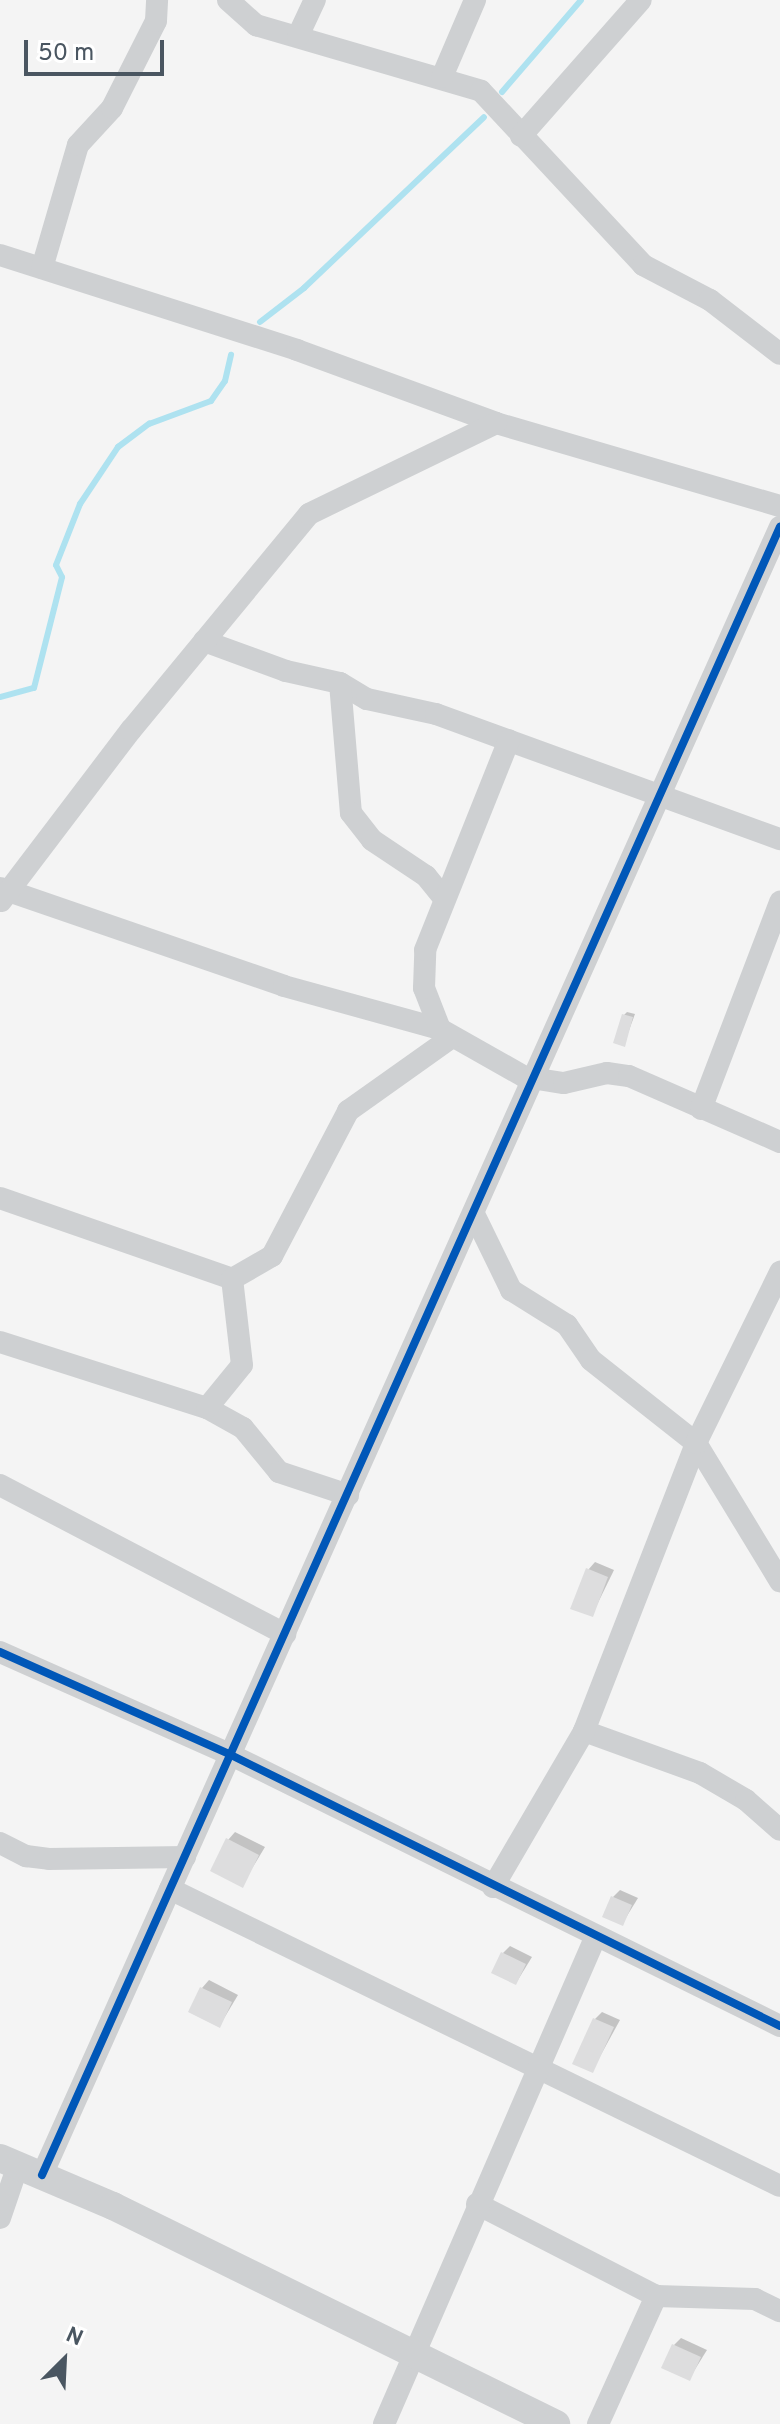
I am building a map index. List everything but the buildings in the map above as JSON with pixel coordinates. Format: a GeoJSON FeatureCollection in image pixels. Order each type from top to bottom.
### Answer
{"type":"FeatureCollection","features":[{"type":"Feature","properties":{"kind":"street"},"geometry":{"type":"LineString","coordinates":[[42,268],[78,145],[112,108],[156,21],[157,0]]}},
{"type":"Feature","properties":{"kind":"street"},"geometry":{"type":"LineString","coordinates":[[228,0],[256,25],[442,77],[481,91],[643,265],[710,300],[780,354]]}},
{"type":"Feature","properties":{"kind":"street"},"geometry":{"type":"LineString","coordinates":[[298,36],[315,0]]}},
{"type":"Feature","properties":{"kind":"street"},"geometry":{"type":"LineString","coordinates":[[442,77],[475,0]]}},
{"type":"Feature","properties":{"kind":"street"},"geometry":{"type":"LineString","coordinates":[[521,136],[641,0]]}},
{"type":"Feature","properties":{"kind":"street"},"geometry":{"type":"LineString","coordinates":[[0,255],[297,350],[496,423],[780,506]]}},
{"type":"Feature","properties":{"kind":"street"},"geometry":{"type":"LineString","coordinates":[[496,423],[309,514],[3,894],[284,986],[446,1033],[479,1055],[535,1079],[564,1083],[607,1073],[629,1076],[780,1142]]}},
{"type":"Feature","properties":{"kind":"street"},"geometry":{"type":"LineString","coordinates":[[0,2218],[20,2166],[185,1857],[780,527]]}},
{"type":"Feature","properties":{"kind":"street"},"geometry":{"type":"LineString","coordinates":[[204,641],[286,671],[340,683],[367,699],[436,714],[780,839]]}},
{"type":"Feature","properties":{"kind":"street"},"geometry":{"type":"LineString","coordinates":[[340,683],[351,813],[372,840],[426,876],[443,897]]}},
{"type":"Feature","properties":{"kind":"street"},"geometry":{"type":"LineString","coordinates":[[446,1033],[424,988],[425,950],[443,897],[509,740]]}},
{"type":"Feature","properties":{"kind":"street"},"geometry":{"type":"LineString","coordinates":[[701,1109],[780,902]]}},
{"type":"Feature","properties":{"kind":"street"},"geometry":{"type":"LineString","coordinates":[[0,1198],[232,1279],[272,1256],[348,1111],[446,1033]]}},
{"type":"Feature","properties":{"kind":"street"},"geometry":{"type":"LineString","coordinates":[[474,1214],[511,1290],[567,1325],[591,1360],[696,1443],[780,1581]]}},
{"type":"Feature","properties":{"kind":"street"},"geometry":{"type":"LineString","coordinates":[[493,1887],[584,1731],[696,1443],[780,1272]]}},
{"type":"Feature","properties":{"kind":"street"},"geometry":{"type":"LineString","coordinates":[[207,1408],[242,1365],[232,1279]]}},
{"type":"Feature","properties":{"kind":"street"},"geometry":{"type":"LineString","coordinates":[[0,1342],[207,1408],[243,1428],[279,1472],[348,1495]]}},
{"type":"Feature","properties":{"kind":"street"},"geometry":{"type":"LineString","coordinates":[[0,1485],[285,1634]]}},
{"type":"Feature","properties":{"kind":"street"},"geometry":{"type":"LineString","coordinates":[[0,1652],[231,1755],[595,1938],[777,2018]]}},
{"type":"Feature","properties":{"kind":"street"},"geometry":{"type":"LineString","coordinates":[[584,1731],[700,1773],[746,1800],[780,1830]]}},
{"type":"Feature","properties":{"kind":"street"},"geometry":{"type":"LineString","coordinates":[[0,1843],[26,1856],[49,1859],[185,1857]]}},
{"type":"Feature","properties":{"kind":"street"},"geometry":{"type":"LineString","coordinates":[[170,1889],[780,2186]]}},
{"type":"Feature","properties":{"kind":"street"},"geometry":{"type":"LineString","coordinates":[[384,2424],[411,2353],[595,1938]]}},
{"type":"Feature","properties":{"kind":"street"},"geometry":{"type":"LineString","coordinates":[[20,2166],[556,2424]]}},
{"type":"Feature","properties":{"kind":"street"},"geometry":{"type":"LineString","coordinates":[[477,2204],[656,2296],[755,2299],[780,2311]]}},
{"type":"Feature","properties":{"kind":"street"},"geometry":{"type":"LineString","coordinates":[[598,2424],[656,2296]]}},
{"type":"Feature","properties":{"kind":"waterway"},"geometry":{"type":"LineString","coordinates":[[502,92],[581,0]]}},
{"type":"Feature","properties":{"kind":"waterway"},"geometry":{"type":"LineString","coordinates":[[260,322],[304,288],[484,117]]}},
{"type":"Feature","properties":{"kind":"waterway"},"geometry":{"type":"LineString","coordinates":[[0,697],[34,688],[62,577],[56,565],[80,504],[118,447],[149,424],[211,401],[225,381],[231,355]]}},
{"type":"Feature","properties":{"kind":"cycle path"},"geometry":{"type":"LineString","coordinates":[[42,2175],[780,527]]}},
{"type":"Feature","properties":{"kind":"cycle path"},"geometry":{"type":"LineString","coordinates":[[0,1652],[231,1755],[780,2026]]}}]}
